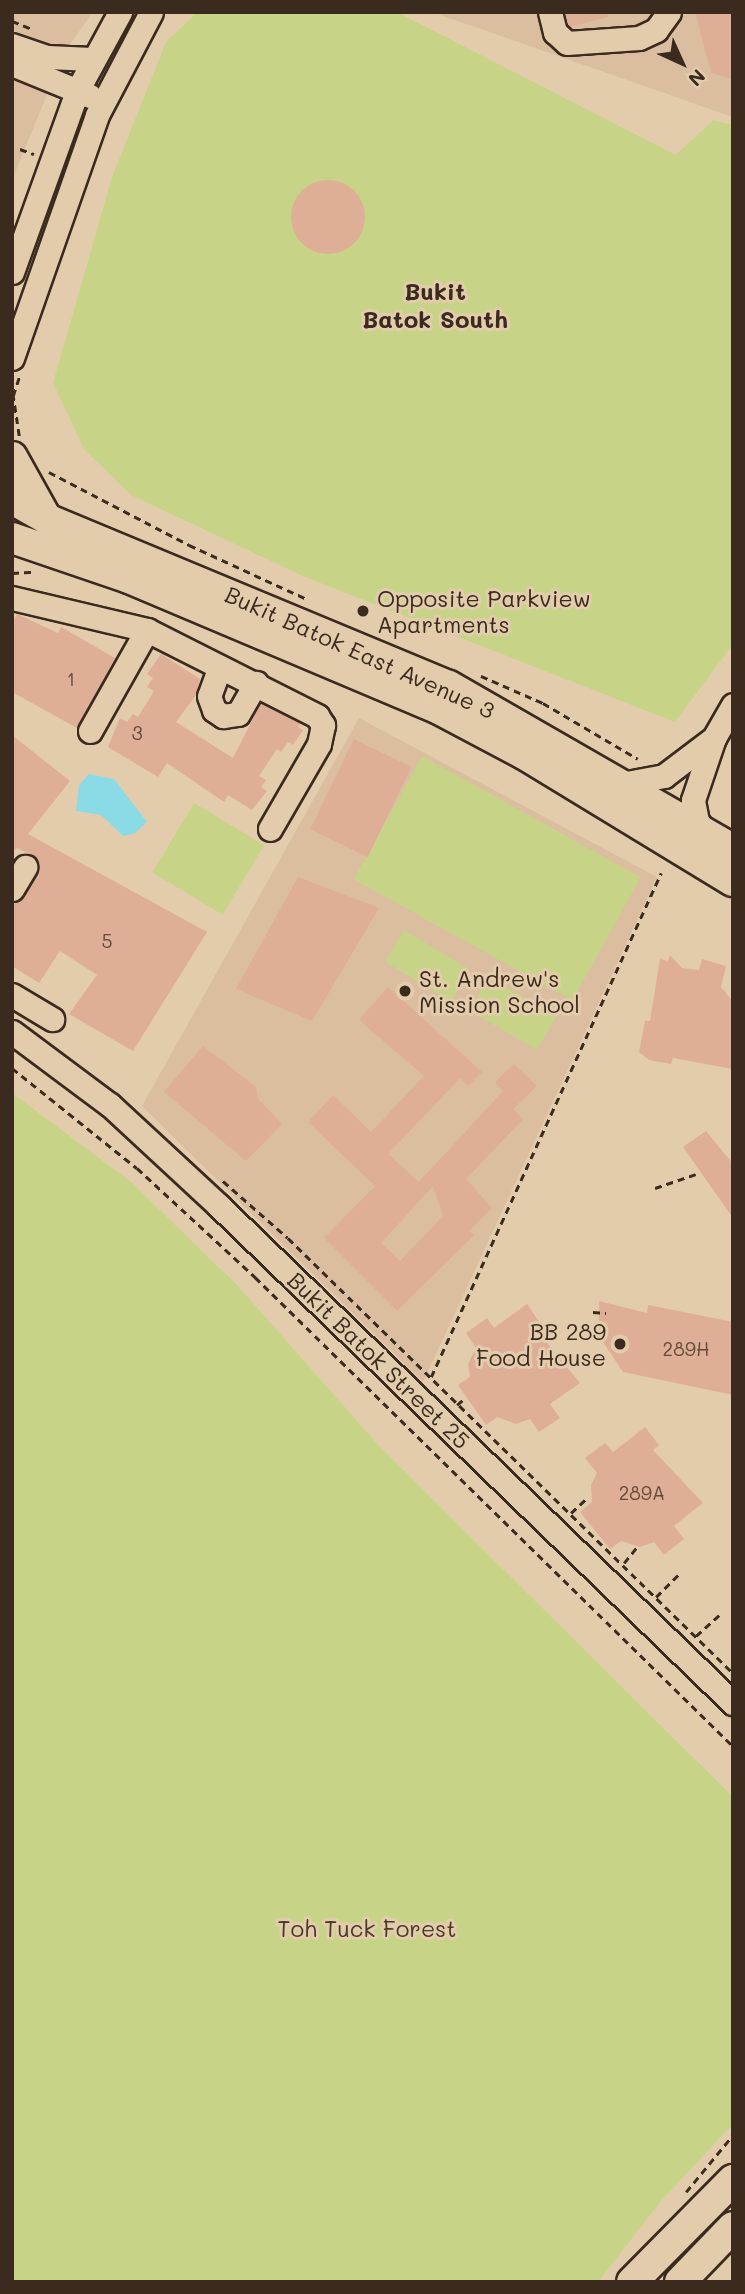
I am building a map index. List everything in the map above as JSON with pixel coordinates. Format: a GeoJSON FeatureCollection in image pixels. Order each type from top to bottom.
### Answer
{"type":"FeatureCollection","features":[{"type":"Feature","properties":{"kind":"main road"},"geometry":{"type":"LineString","coordinates":[[17,452],[47,519]]}},
{"type":"Feature","properties":{"kind":"main road","name":"Bukit Batok East Avenue 3"},"geometry":{"type":"LineString","coordinates":[[12,499],[47,519],[449,686],[733,849]]}},
{"type":"Feature","properties":{"kind":"main road","name":"Bukit Batok East Avenue 3"},"geometry":{"type":"LineString","coordinates":[[12,538],[68,554],[439,709],[524,754],[733,881]]}},
{"type":"Feature","properties":{"kind":"main road"},"geometry":{"type":"LineString","coordinates":[[12,558],[68,554]]}},
{"type":"Feature","properties":{"kind":"main road"},"geometry":{"type":"LineString","coordinates":[[636,2277],[733,2180]]}},
{"type":"Feature","properties":{"kind":"main road"},"geometry":{"type":"LineString","coordinates":[[680,2282],[733,2227]]}},
{"type":"Feature","properties":{"kind":"main road"},"geometry":{"type":"LineString","coordinates":[[636,2277],[662,2270],[671,2282]]}},
{"type":"Feature","properties":{"kind":"street"},"geometry":{"type":"LineString","coordinates":[[12,272],[77,91],[92,59],[120,12]]}},
{"type":"Feature","properties":{"kind":"street"},"geometry":{"type":"LineString","coordinates":[[18,362],[103,101],[151,12]]}},
{"type":"Feature","properties":{"kind":"street"},"geometry":{"type":"LineString","coordinates":[[550,12],[555,32],[567,43],[639,38],[656,30],[669,12]]}},
{"type":"Feature","properties":{"kind":"street"},"geometry":{"type":"LineString","coordinates":[[12,45],[47,57],[92,59]]}},
{"type":"Feature","properties":{"kind":"street"},"geometry":{"type":"LineString","coordinates":[[12,64],[103,101]]}},
{"type":"Feature","properties":{"kind":"street"},"geometry":{"type":"LineString","coordinates":[[12,598],[147,630],[219,669],[256,683],[317,716],[323,725],[319,744],[270,829]]}},
{"type":"Feature","properties":{"kind":"street"},"geometry":{"type":"LineString","coordinates":[[90,730],[147,630]]}},
{"type":"Feature","properties":{"kind":"street"},"geometry":{"type":"LineString","coordinates":[[219,669],[209,696],[214,710],[223,716],[238,713],[256,683]]}},
{"type":"Feature","properties":{"kind":"street"},"geometry":{"type":"LineString","coordinates":[[707,834],[692,806],[714,738],[733,705]]}},
{"type":"Feature","properties":{"kind":"street"},"geometry":{"type":"LineString","coordinates":[[621,784],[664,776],[714,738]]}},
{"type":"Feature","properties":{"kind":"street"},"geometry":{"type":"LineString","coordinates":[[12,889],[25,867]]}},
{"type":"Feature","properties":{"kind":"street"},"geometry":{"type":"LineString","coordinates":[[12,995],[52,1019]]}},
{"type":"Feature","properties":{"kind":"street","name":"Bukit Batok Street 25"},"geometry":{"type":"LineString","coordinates":[[12,1031],[110,1105],[219,1206],[733,1703]]}},
{"type":"Feature","properties":{"kind":"path"},"geometry":{"type":"LineString","coordinates":[[12,21],[34,30]]}},
{"type":"Feature","properties":{"kind":"path"},"geometry":{"type":"LineString","coordinates":[[20,149],[27,152]]}},
{"type":"Feature","properties":{"kind":"path"},"geometry":{"type":"LineString","coordinates":[[17,452],[13,396],[18,362]]}},
{"type":"Feature","properties":{"kind":"path"},"geometry":{"type":"LineString","coordinates":[[44,469],[189,545],[307,599]]}},
{"type":"Feature","properties":{"kind":"path"},"geometry":{"type":"LineString","coordinates":[[471,672],[543,703],[615,748],[649,760]]}},
{"type":"Feature","properties":{"kind":"path"},"geometry":{"type":"LineString","coordinates":[[732,764],[733,774]]}},
{"type":"Feature","properties":{"kind":"path"},"geometry":{"type":"LineString","coordinates":[[431,1377],[662,873]]}},
{"type":"Feature","properties":{"kind":"path"},"geometry":{"type":"LineString","coordinates":[[12,1068],[138,1168],[256,1277],[733,1746]]}},
{"type":"Feature","properties":{"kind":"path"},"geometry":{"type":"LineString","coordinates":[[655,1188],[695,1174]]}},
{"type":"Feature","properties":{"kind":"path"},"geometry":{"type":"LineString","coordinates":[[593,1312],[606,1314]]}},
{"type":"Feature","properties":{"kind":"path"},"geometry":{"type":"LineString","coordinates":[[458,1404],[465,1398]]}},
{"type":"Feature","properties":{"kind":"path"},"geometry":{"type":"LineString","coordinates":[[571,1513],[587,1499]]}},
{"type":"Feature","properties":{"kind":"path"},"geometry":{"type":"LineString","coordinates":[[623,1564],[637,1547]]}},
{"type":"Feature","properties":{"kind":"path"},"geometry":{"type":"LineString","coordinates":[[656,1597],[678,1575]]}},
{"type":"Feature","properties":{"kind":"path"},"geometry":{"type":"LineString","coordinates":[[695,1637],[719,1615]]}},
{"type":"Feature","properties":{"kind":"shaded area"},"geometry":{"type":"Polygon","coordinates":[[[12,12],[93,12],[65,51],[12,180],[12,12]]]}},
{"type":"Feature","properties":{"kind":"shaded area"},"geometry":{"type":"Polygon","coordinates":[[[432,12],[733,12],[733,117],[432,12]]]}},
{"type":"Feature","properties":{"kind":"shaded area","name":"St. Andrew's Mission School"},"geometry":{"type":"Polygon","coordinates":[[[359,718],[657,877],[423,1382],[142,1106],[359,718]]]}},
{"type":"Feature","properties":{"kind":"green space"},"geometry":{"type":"Polygon","coordinates":[[[197,12],[397,12],[676,155],[713,120],[733,125],[733,644],[675,722],[305,577],[131,495],[84,449],[53,383],[112,177],[166,42],[197,12]]]}},
{"type":"Feature","properties":{"kind":"green space"},"geometry":{"type":"Polygon","coordinates":[[[422,756],[641,877],[572,1001],[354,879],[422,756]]]}},
{"type":"Feature","properties":{"kind":"green space"},"geometry":{"type":"Polygon","coordinates":[[[194,803],[264,845],[223,915],[152,872],[194,803]]]}},
{"type":"Feature","properties":{"kind":"green space"},"geometry":{"type":"Polygon","coordinates":[[[404,930],[470,970],[451,1001],[385,962],[404,930]]]}},
{"type":"Feature","properties":{"kind":"green space"},"geometry":{"type":"Polygon","coordinates":[[[489,977],[557,1016],[537,1050],[470,1011],[489,977]]]}},
{"type":"Feature","properties":{"kind":"green space","name":"Toh Tuck Forest"},"geometry":{"type":"Polygon","coordinates":[[[12,1093],[131,1182],[237,1285],[380,1447],[733,1797],[733,2124],[661,2201],[598,2282],[12,2282],[12,1093]]]}},
{"type":"Feature","properties":{"kind":"water"},"geometry":{"type":"Polygon","coordinates":[[[89,774],[114,779],[147,822],[135,833],[123,836],[101,815],[76,811],[79,785],[89,774]]]}},
{"type":"Feature","properties":{"kind":"building"},"geometry":{"type":"Polygon","coordinates":[[[564,12],[608,12],[608,17],[570,27],[564,12]]]}},
{"type":"Feature","properties":{"kind":"building"},"geometry":{"type":"Polygon","coordinates":[[[695,12],[733,12],[733,79],[711,73],[695,12]]]}},
{"type":"Feature","properties":{"kind":"building"},"geometry":{"type":"Polygon","coordinates":[[[328,180],[349,186],[359,196],[365,217],[359,238],[349,248],[328,254],[307,248],[297,238],[291,217],[297,196],[307,186],[328,180]]]}},
{"type":"Feature","properties":{"kind":"building"},"geometry":{"type":"Polygon","coordinates":[[[17,614],[58,633],[61,627],[115,658],[77,728],[12,692],[12,624],[17,614]]]}},
{"type":"Feature","properties":{"kind":"building"},"geometry":{"type":"Polygon","coordinates":[[[161,654],[200,679],[196,695],[176,722],[233,758],[261,703],[301,723],[298,727],[303,730],[293,745],[288,742],[281,752],[277,749],[259,776],[266,780],[261,787],[267,791],[252,810],[228,795],[224,802],[167,763],[158,777],[108,747],[120,718],[127,722],[133,714],[138,717],[154,691],[147,687],[153,678],[147,674],[161,654]]]}},
{"type":"Feature","properties":{"kind":"building"},"geometry":{"type":"Polygon","coordinates":[[[12,735],[70,781],[28,834],[207,932],[133,1051],[69,1014],[97,975],[60,951],[39,983],[12,966],[12,903],[24,896],[39,866],[32,855],[17,848],[12,853],[12,735]]]}},
{"type":"Feature","properties":{"kind":"building"},"geometry":{"type":"Polygon","coordinates":[[[354,739],[412,767],[368,857],[310,829],[354,739]]]}},
{"type":"Feature","properties":{"kind":"building"},"geometry":{"type":"Polygon","coordinates":[[[298,877],[379,908],[312,1021],[236,989],[298,877]]]}},
{"type":"Feature","properties":{"kind":"building"},"geometry":{"type":"Polygon","coordinates":[[[670,955],[682,968],[699,970],[702,959],[726,966],[721,987],[733,1002],[733,1069],[673,1058],[671,1064],[649,1060],[639,1052],[645,1021],[650,1021],[660,959],[668,961],[670,955]]]}},
{"type":"Feature","properties":{"kind":"building"},"geometry":{"type":"Polygon","coordinates":[[[388,987],[482,1072],[468,1086],[460,1078],[388,1154],[419,1182],[503,1091],[495,1082],[514,1064],[537,1086],[513,1109],[523,1119],[466,1179],[492,1208],[469,1231],[474,1235],[397,1311],[324,1238],[375,1186],[308,1122],[333,1095],[371,1132],[424,1076],[359,1020],[388,987]],[[433,1186],[381,1243],[400,1261],[443,1216],[433,1186]]]}},
{"type":"Feature","properties":{"kind":"building"},"geometry":{"type":"Polygon","coordinates":[[[203,1046],[256,1087],[258,1099],[282,1124],[246,1161],[164,1092],[203,1046]]]}},
{"type":"Feature","properties":{"kind":"building"},"geometry":{"type":"Polygon","coordinates":[[[706,1131],[733,1164],[733,1218],[683,1147],[706,1131]]]}},
{"type":"Feature","properties":{"kind":"building"},"geometry":{"type":"Polygon","coordinates":[[[599,1301],[647,1313],[648,1305],[733,1322],[733,1395],[623,1372],[599,1336],[599,1301]]]}},
{"type":"Feature","properties":{"kind":"building"},"geometry":{"type":"Polygon","coordinates":[[[527,1304],[540,1323],[534,1327],[580,1383],[550,1404],[560,1418],[539,1432],[530,1419],[516,1424],[497,1417],[486,1425],[458,1385],[470,1377],[468,1364],[476,1348],[466,1333],[487,1318],[494,1328],[527,1304]]]}},
{"type":"Feature","properties":{"kind":"building"},"geometry":{"type":"Polygon","coordinates":[[[645,1427],[659,1445],[653,1450],[703,1503],[674,1526],[684,1539],[664,1555],[654,1542],[640,1547],[621,1541],[610,1549],[580,1512],[592,1502],[591,1485],[597,1473],[585,1458],[605,1443],[613,1452],[645,1427]]]}},
{"type":"Feature","properties":{"kind":"place","name":"Opposite Parkview Apartments"},"geometry":{"type":"Point","coordinates":[363,611]}},
{"type":"Feature","properties":{"kind":"place","name":"St. Andrew's Mission School"},"geometry":{"type":"Point","coordinates":[405,991]}},
{"type":"Feature","properties":{"kind":"place","name":"BB 289 Food House"},"geometry":{"type":"Point","coordinates":[620,1344]}},
{"type":"Feature","properties":{"kind":"district","name":"Bukit Batok South"},"geometry":{"type":"Point","coordinates":[435,305]}}]}
